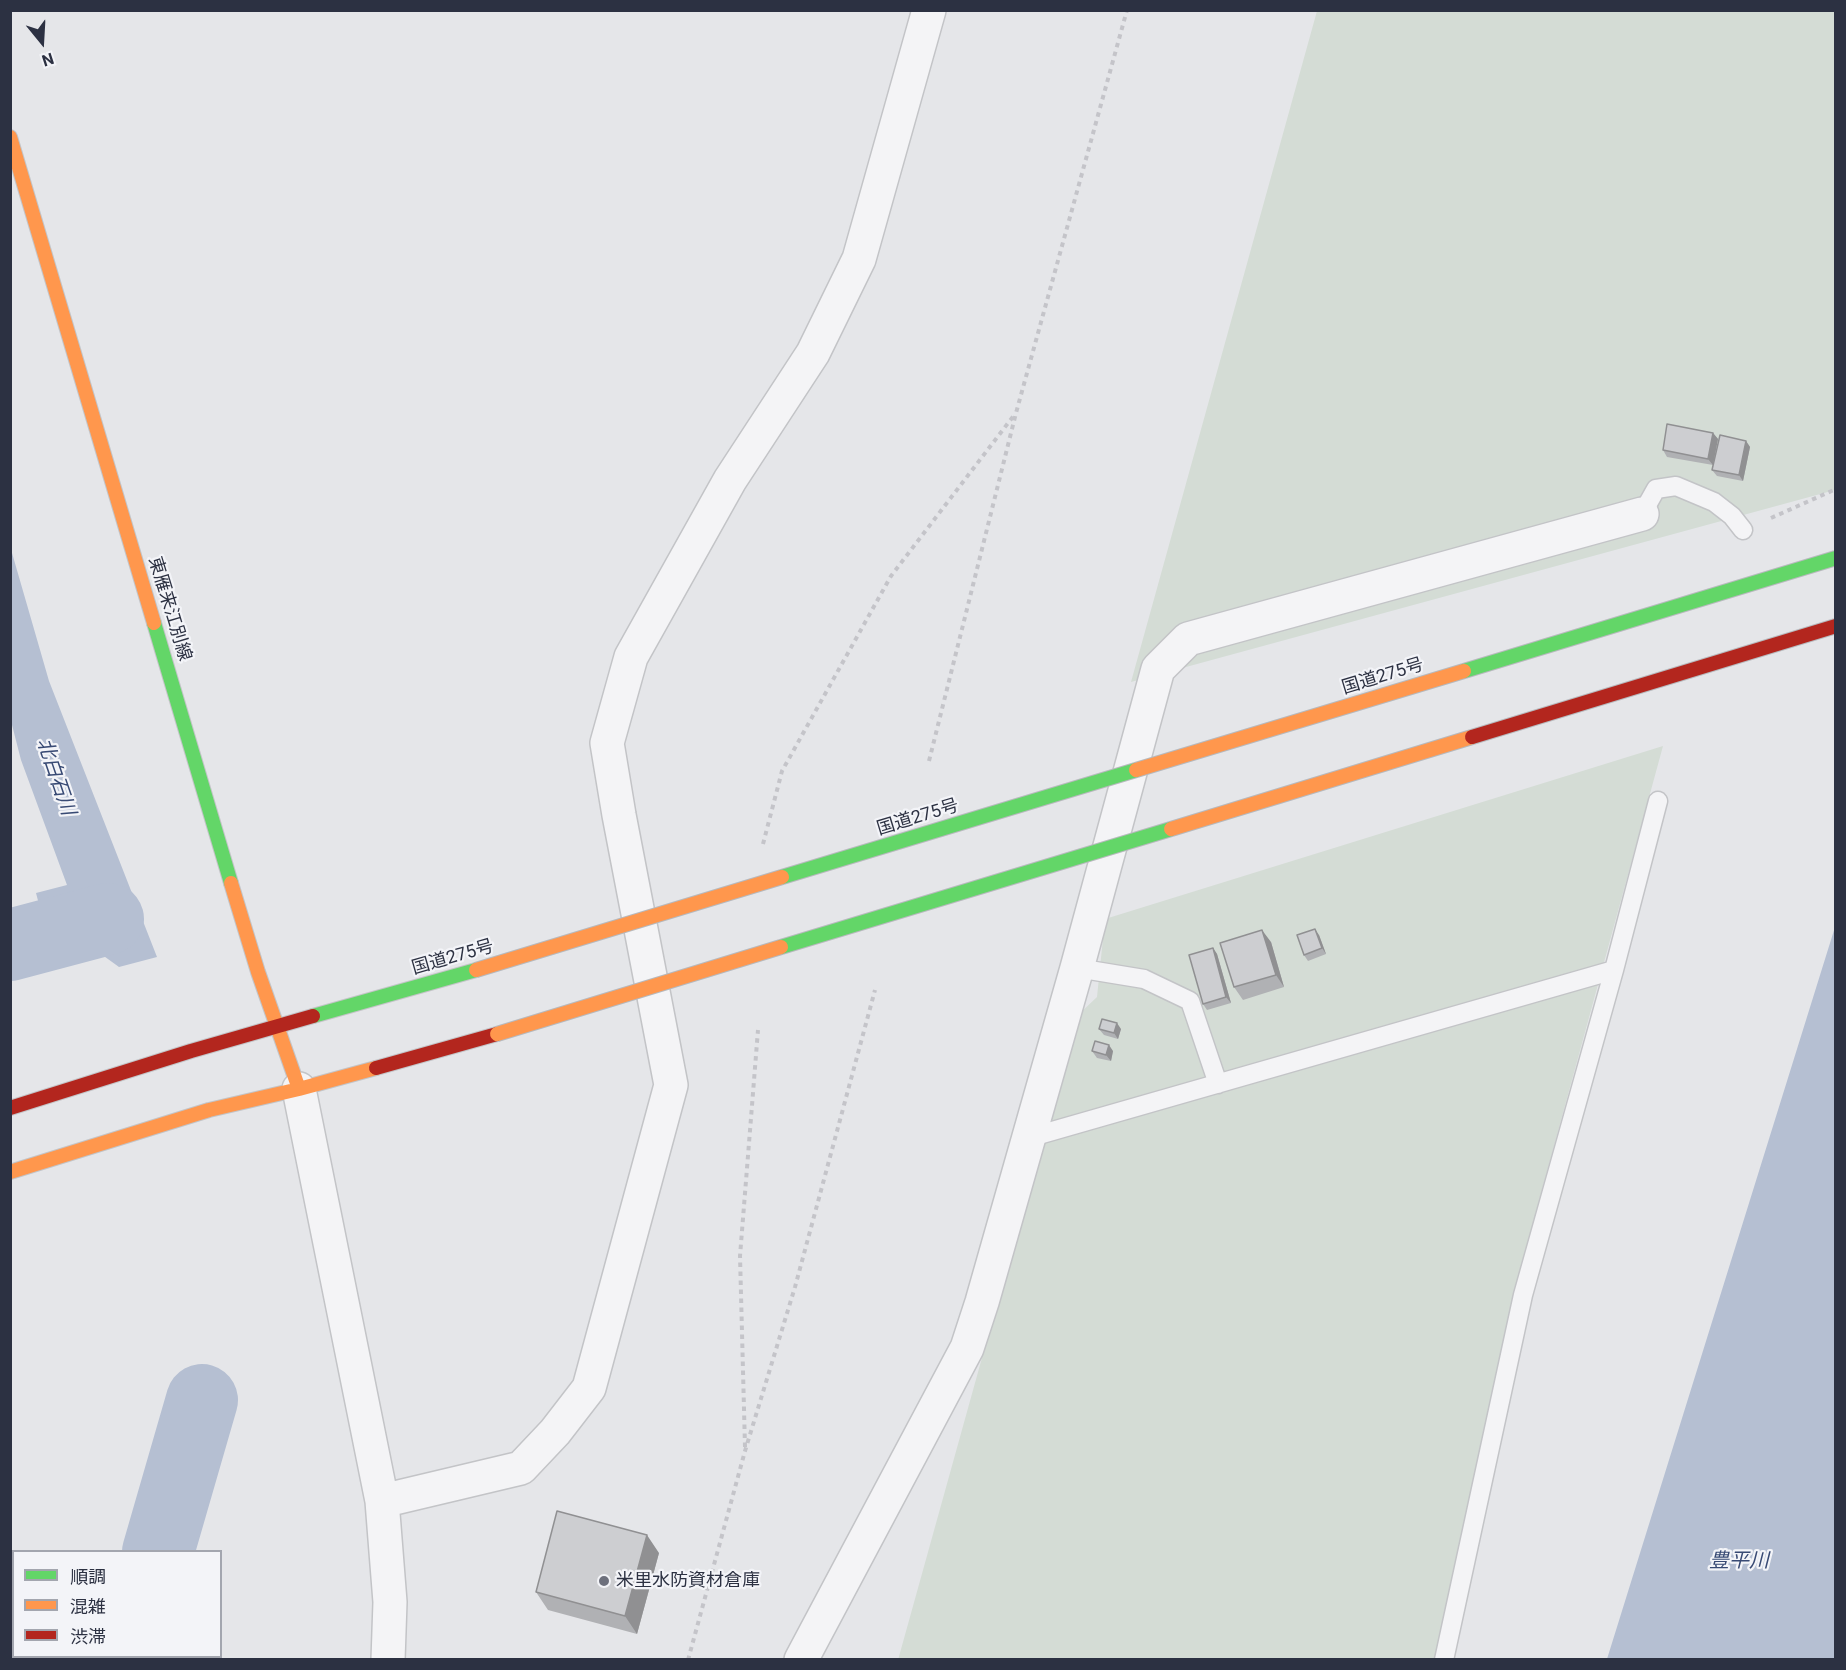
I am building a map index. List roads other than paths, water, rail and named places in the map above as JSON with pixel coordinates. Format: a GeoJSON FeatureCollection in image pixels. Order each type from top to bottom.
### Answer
{"type":"FeatureCollection","features":[{"type":"Feature","properties":{"kind":"main road","name":"東雁来江別線"},"geometry":{"type":"LineString","coordinates":[[10,137],[258,972],[299,1089]]}},
{"type":"Feature","properties":{"kind":"main road","name":"国道275号"},"geometry":{"type":"LineString","coordinates":[[10,1108],[191,1051],[476,970],[1836,558]]}},
{"type":"Feature","properties":{"kind":"main road"},"geometry":{"type":"LineString","coordinates":[[10,1172],[209,1110],[299,1089],[497,1034],[1836,626]]}},
{"type":"Feature","properties":{"kind":"street"},"geometry":{"type":"LineString","coordinates":[[382,1501],[521,1468],[555,1432],[589,1388],[671,1085],[607,743],[631,657],[729,480],[813,353],[859,259],[929,10]]}},
{"type":"Feature","properties":{"kind":"street"},"geometry":{"type":"LineString","coordinates":[[801,1659],[967,1348],[1077,968],[1158,669],[1188,639],[1642,514]]}},
{"type":"Feature","properties":{"kind":"street"},"geometry":{"type":"LineString","coordinates":[[299,1089],[382,1501],[390,1602],[388,1659]]}},
{"type":"Feature","properties":{"kind":"lane"},"geometry":{"type":"LineString","coordinates":[[1642,514],[1656,489],[1676,486],[1714,502],[1732,516],[1743,530]]}},
{"type":"Feature","properties":{"kind":"lane"},"geometry":{"type":"LineString","coordinates":[[1444,1659],[1523,1295],[1614,970],[1658,801]]}},
{"type":"Feature","properties":{"kind":"lane"},"geometry":{"type":"LineString","coordinates":[[1077,968],[1144,979],[1190,1001],[1218,1084]]}},
{"type":"Feature","properties":{"kind":"lane"},"geometry":{"type":"LineString","coordinates":[[1028,1138],[1614,970]]}},
{"type":"Feature","properties":{"kind":"water","name":"北白石川"},"geometry":{"type":"Polygon","coordinates":[[[10,546],[49,681],[157,957],[119,967],[101,954],[83,947],[51,950],[36,893],[67,885],[21,760],[11,721],[10,546]]]}},
{"type":"Feature","properties":{"kind":"water","name":"豊平川"},"geometry":{"type":"Polygon","coordinates":[[[1835,927],[1835,1659],[1607,1659],[1835,927]]]}},
{"type":"Feature","properties":{"kind":"waterway"},"geometry":{"type":"LineString","coordinates":[[10,945],[108,919]]}},
{"type":"Feature","properties":{"kind":"waterway"},"geometry":{"type":"LineString","coordinates":[[159,1550],[202,1400]]}},
{"type":"Feature","properties":{"kind":"place","name":"米里水防資材倉庫"},"geometry":{"type":"Point","coordinates":[604,1581]}}]}
